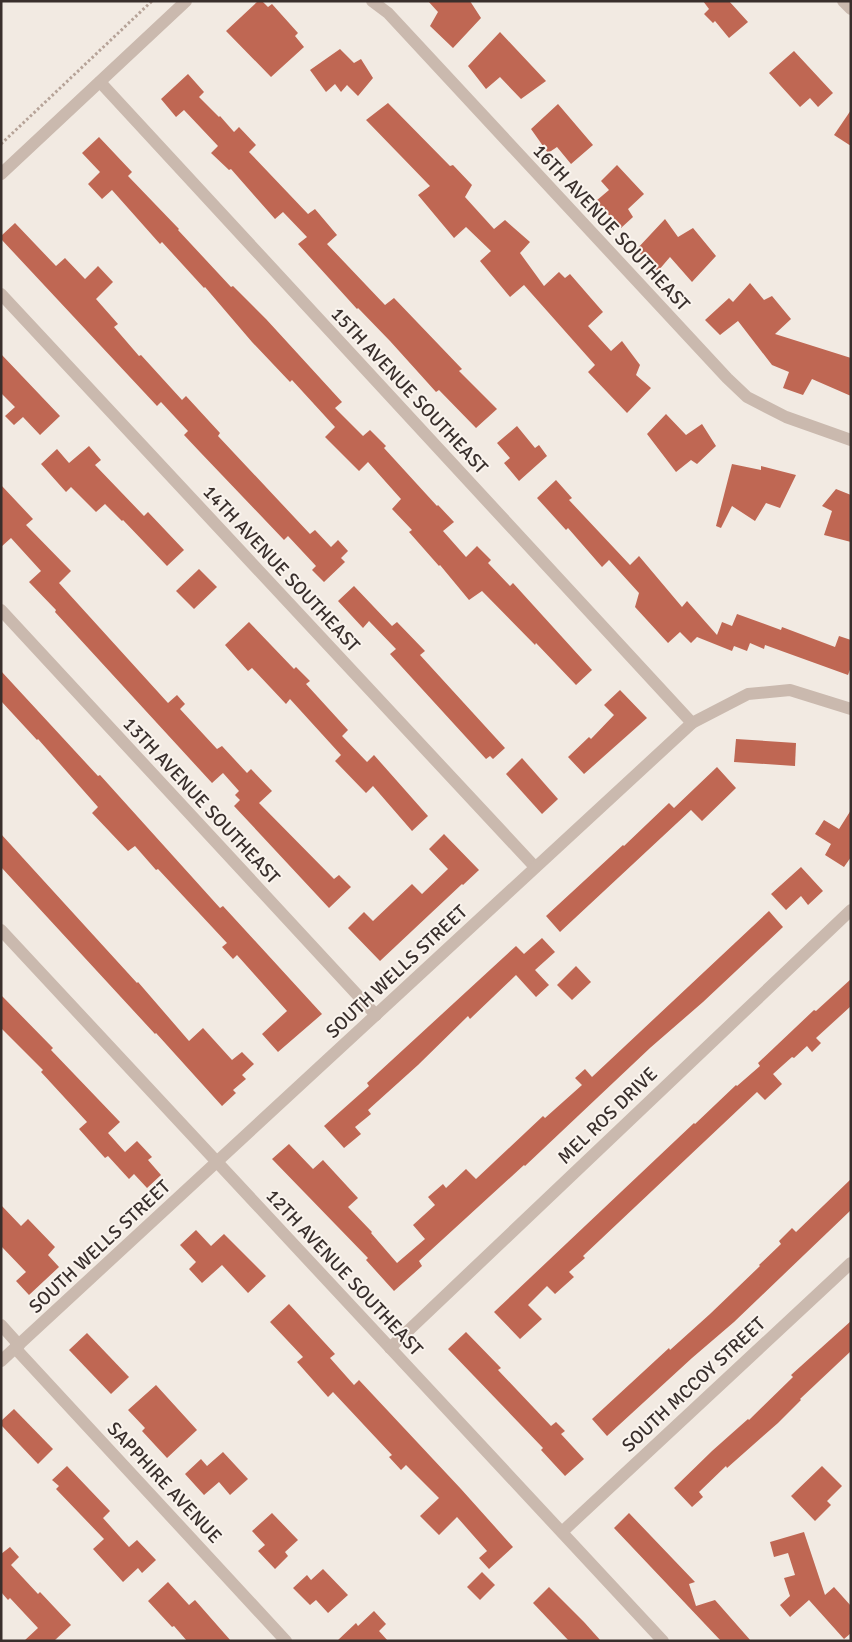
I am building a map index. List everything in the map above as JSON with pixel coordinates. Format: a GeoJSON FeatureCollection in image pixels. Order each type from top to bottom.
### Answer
{"type":"FeatureCollection","features":[{"type":"Feature","properties":{"kind":"street"},"geometry":{"type":"LineString","coordinates":[[1,174],[186,1]]}},
{"type":"Feature","properties":{"kind":"street","name":"16TH AVENUE SOUTHEAST"},"geometry":{"type":"LineString","coordinates":[[372,1],[388,13],[727,378],[747,397],[786,417],[851,440]]}},
{"type":"Feature","properties":{"kind":"street"},"geometry":{"type":"LineString","coordinates":[[843,1],[851,9]]}},
{"type":"Feature","properties":{"kind":"street","name":"15TH AVENUE SOUTHEAST"},"geometry":{"type":"LineString","coordinates":[[100,82],[692,723]]}},
{"type":"Feature","properties":{"kind":"street","name":"14TH AVENUE SOUTHEAST"},"geometry":{"type":"LineString","coordinates":[[1,294],[535,867]]}},
{"type":"Feature","properties":{"kind":"street","name":"13TH AVENUE SOUTHEAST"},"geometry":{"type":"LineString","coordinates":[[1,610],[376,1015]]}},
{"type":"Feature","properties":{"kind":"street","name":"SOUTH WELLS STREET"},"geometry":{"type":"LineString","coordinates":[[1,1361],[692,723],[748,694],[790,690],[851,709]]}},
{"type":"Feature","properties":{"kind":"street","name":"MEL ROS DRIVE"},"geometry":{"type":"LineString","coordinates":[[390,1348],[851,910]]}},
{"type":"Feature","properties":{"kind":"street","name":"12TH AVENUE SOUTHEAST"},"geometry":{"type":"LineString","coordinates":[[1,930],[662,1641]]}},
{"type":"Feature","properties":{"kind":"street","name":"SOUTH MCCOY STREET"},"geometry":{"type":"LineString","coordinates":[[562,1532],[851,1263]]}},
{"type":"Feature","properties":{"kind":"street","name":"SAPPHIRE AVENUE"},"geometry":{"type":"LineString","coordinates":[[1,1325],[17,1346],[286,1641]]}},
{"type":"Feature","properties":{"kind":"path"},"geometry":{"type":"LineString","coordinates":[[1,144],[152,1]]}},
{"type":"Feature","properties":{"kind":"building"},"geometry":{"type":"Polygon","coordinates":[[[258,1],[262,1],[268,7],[272,4],[298,33],[295,36],[304,47],[271,77],[226,31],[258,1]]]}},
{"type":"Feature","properties":{"kind":"building"},"geometry":{"type":"Polygon","coordinates":[[[428,1],[470,1],[481,18],[453,48],[430,26],[438,12],[428,1]]]}},
{"type":"Feature","properties":{"kind":"building"},"geometry":{"type":"Polygon","coordinates":[[[703,1],[729,1],[748,22],[729,38],[715,21],[713,23],[704,14],[709,9],[703,1]]]}},
{"type":"Feature","properties":{"kind":"building"},"geometry":{"type":"Polygon","coordinates":[[[500,32],[546,81],[521,99],[500,77],[486,89],[468,66],[500,32]]]}},
{"type":"Feature","properties":{"kind":"building"},"geometry":{"type":"Polygon","coordinates":[[[340,49],[354,63],[361,59],[373,78],[358,96],[347,85],[341,92],[335,84],[326,92],[310,70],[340,49]]]}},
{"type":"Feature","properties":{"kind":"building"},"geometry":{"type":"Polygon","coordinates":[[[794,51],[833,93],[818,107],[810,98],[800,107],[769,73],[794,51]]]}},
{"type":"Feature","properties":{"kind":"building"},"geometry":{"type":"Polygon","coordinates":[[[188,74],[204,92],[199,97],[234,132],[239,127],[256,145],[249,152],[308,214],[315,209],[337,235],[327,244],[385,305],[394,298],[462,369],[459,371],[497,409],[476,428],[439,390],[436,392],[298,244],[307,237],[283,212],[275,219],[231,169],[229,170],[211,153],[218,146],[184,110],[176,117],[161,99],[188,74]]]}},
{"type":"Feature","properties":{"kind":"building"},"geometry":{"type":"Polygon","coordinates":[[[388,103],[450,166],[453,165],[472,185],[465,197],[494,229],[505,220],[530,242],[520,253],[544,286],[559,272],[565,278],[570,274],[603,312],[588,326],[611,351],[622,341],[640,365],[636,375],[651,388],[627,413],[588,372],[595,365],[524,285],[510,297],[480,261],[491,251],[466,227],[454,238],[418,195],[430,186],[366,120],[388,103]]]}},
{"type":"Feature","properties":{"kind":"building"},"geometry":{"type":"Polygon","coordinates":[[[558,104],[593,145],[571,164],[557,147],[548,153],[531,129],[558,104]]]}},
{"type":"Feature","properties":{"kind":"building"},"geometry":{"type":"Polygon","coordinates":[[[851,110],[851,146],[834,135],[851,110]]]}},
{"type":"Feature","properties":{"kind":"building"},"geometry":{"type":"Polygon","coordinates":[[[99,137],[132,172],[128,176],[231,287],[233,286],[266,319],[342,402],[335,408],[363,436],[370,430],[386,446],[384,448],[454,522],[443,531],[466,557],[477,546],[491,560],[488,563],[510,586],[513,583],[592,670],[576,685],[482,591],[469,600],[409,532],[412,530],[392,509],[401,499],[368,462],[359,471],[325,437],[335,427],[292,380],[290,382],[252,342],[205,287],[162,242],[160,244],[112,190],[102,199],[88,184],[100,172],[82,153],[99,137]]]}},
{"type":"Feature","properties":{"kind":"building"},"geometry":{"type":"Polygon","coordinates":[[[617,165],[644,194],[628,209],[633,217],[621,228],[596,201],[609,190],[601,181],[617,165]]]}},
{"type":"Feature","properties":{"kind":"building"},"geometry":{"type":"Polygon","coordinates":[[[665,219],[678,237],[693,228],[716,256],[692,282],[670,257],[658,271],[636,250],[665,219]]]}},
{"type":"Feature","properties":{"kind":"building"},"geometry":{"type":"Polygon","coordinates":[[[15,223],[56,266],[65,258],[85,279],[98,266],[113,282],[96,299],[118,324],[114,327],[139,356],[141,355],[182,400],[186,396],[220,433],[218,436],[310,534],[315,530],[331,547],[338,540],[348,551],[341,558],[345,562],[324,582],[312,570],[316,566],[288,536],[284,540],[184,435],[188,431],[161,402],[157,406],[1,239],[1,236],[15,223]]]}},
{"type":"Feature","properties":{"kind":"building"},"geometry":{"type":"Polygon","coordinates":[[[750,283],[764,300],[772,296],[791,319],[775,334],[851,358],[851,396],[812,379],[803,395],[783,388],[789,372],[772,365],[738,321],[720,335],[705,320],[729,298],[733,302],[750,283]]]}},
{"type":"Feature","properties":{"kind":"building"},"geometry":{"type":"Polygon","coordinates":[[[1,354],[60,416],[40,435],[23,417],[14,425],[5,416],[15,407],[1,393],[1,354]]]}},
{"type":"Feature","properties":{"kind":"building"},"geometry":{"type":"Polygon","coordinates":[[[666,414],[686,435],[702,424],[716,446],[697,464],[691,460],[676,472],[647,434],[666,414]]]}},
{"type":"Feature","properties":{"kind":"building"},"geometry":{"type":"Polygon","coordinates":[[[517,426],[535,448],[539,445],[547,456],[519,481],[504,463],[510,458],[497,443],[517,426]]]}},
{"type":"Feature","properties":{"kind":"building"},"geometry":{"type":"Polygon","coordinates":[[[89,446],[101,460],[95,465],[144,516],[148,512],[184,550],[167,566],[105,504],[96,512],[71,487],[66,492],[41,464],[57,449],[69,463],[89,446]]]}},
{"type":"Feature","properties":{"kind":"building"},"geometry":{"type":"Polygon","coordinates":[[[732,464],[761,470],[761,466],[796,475],[780,508],[766,503],[755,521],[732,506],[721,528],[716,526],[732,464]]]}},
{"type":"Feature","properties":{"kind":"building"},"geometry":{"type":"Polygon","coordinates":[[[556,480],[572,498],[569,500],[630,565],[639,556],[682,607],[687,601],[717,635],[722,622],[732,626],[737,614],[781,630],[782,627],[835,647],[839,636],[851,640],[851,667],[848,675],[765,645],[764,649],[750,643],[747,651],[734,646],[732,651],[697,637],[691,643],[680,632],[668,643],[635,607],[639,593],[609,560],[602,567],[568,528],[566,530],[537,498],[556,480]]]}},
{"type":"Feature","properties":{"kind":"building"},"geometry":{"type":"Polygon","coordinates":[[[1,485],[33,519],[26,525],[71,571],[59,583],[168,703],[177,695],[185,704],[180,709],[217,749],[222,746],[247,773],[251,769],[272,791],[259,803],[334,879],[339,875],[351,887],[329,908],[234,806],[240,800],[235,795],[239,791],[223,773],[212,783],[29,582],[41,571],[11,538],[1,547],[1,485]]]}},
{"type":"Feature","properties":{"kind":"building"},"geometry":{"type":"Polygon","coordinates":[[[836,489],[851,495],[851,542],[824,535],[832,511],[822,506],[836,489]]]}},
{"type":"Feature","properties":{"kind":"building"},"geometry":{"type":"Polygon","coordinates":[[[199,569],[217,587],[194,609],[176,591],[199,569]]]}},
{"type":"Feature","properties":{"kind":"building"},"geometry":{"type":"Polygon","coordinates":[[[354,586],[392,626],[397,622],[425,651],[420,655],[505,748],[493,759],[490,756],[486,759],[390,654],[396,649],[369,621],[363,628],[338,601],[354,586]]]}},
{"type":"Feature","properties":{"kind":"building"},"geometry":{"type":"Polygon","coordinates":[[[249,622],[294,669],[296,667],[310,681],[306,684],[348,730],[342,736],[367,762],[374,755],[428,816],[412,831],[373,786],[366,793],[335,761],[341,755],[290,699],[286,704],[252,668],[248,671],[225,645],[249,622]]]}},
{"type":"Feature","properties":{"kind":"building"},"geometry":{"type":"Polygon","coordinates":[[[1,671],[98,776],[100,775],[220,908],[223,906],[322,1014],[278,1052],[262,1034],[287,1011],[237,955],[233,959],[222,947],[227,943],[158,869],[156,870],[135,846],[128,851],[92,813],[98,807],[38,739],[1,701],[1,671]]]}},
{"type":"Feature","properties":{"kind":"building"},"geometry":{"type":"Polygon","coordinates":[[[620,690],[647,718],[584,774],[568,757],[589,737],[591,739],[614,715],[604,705],[620,690]]]}},
{"type":"Feature","properties":{"kind":"building"},"geometry":{"type":"Polygon","coordinates":[[[736,739],[796,743],[795,766],[734,762],[736,739]]]}},
{"type":"Feature","properties":{"kind":"building"},"geometry":{"type":"Polygon","coordinates":[[[522,758],[558,799],[542,814],[506,774],[522,758]]]}},
{"type":"Feature","properties":{"kind":"building"},"geometry":{"type":"Polygon","coordinates":[[[717,767],[736,788],[702,821],[691,810],[560,932],[546,916],[669,803],[674,808],[717,767]]]}},
{"type":"Feature","properties":{"kind":"building"},"geometry":{"type":"Polygon","coordinates":[[[851,810],[851,857],[844,867],[825,855],[831,844],[815,834],[824,820],[839,829],[851,810]]]}},
{"type":"Feature","properties":{"kind":"building"},"geometry":{"type":"Polygon","coordinates":[[[1,834],[138,982],[189,1041],[203,1028],[232,1060],[242,1052],[254,1064],[242,1075],[246,1079],[233,1090],[236,1093],[222,1106],[1,867],[1,834]]]}},
{"type":"Feature","properties":{"kind":"building"},"geometry":{"type":"Polygon","coordinates":[[[444,834],[479,870],[380,961],[348,928],[364,912],[373,921],[412,884],[422,894],[448,869],[429,849],[444,834]]]}},
{"type":"Feature","properties":{"kind":"building"},"geometry":{"type":"Polygon","coordinates":[[[801,867],[823,891],[808,905],[801,896],[786,910],[771,894],[801,867]]]}},
{"type":"Feature","properties":{"kind":"building"},"geometry":{"type":"Polygon","coordinates":[[[769,911],[783,927],[703,1002],[650,1048],[525,1166],[419,1261],[422,1266],[394,1291],[366,1260],[368,1258],[272,1159],[289,1144],[313,1169],[323,1160],[358,1198],[348,1207],[372,1232],[397,1263],[425,1239],[413,1225],[435,1205],[428,1197],[443,1184],[446,1188],[466,1169],[476,1179],[543,1116],[545,1118],[582,1085],[575,1078],[585,1069],[592,1077],[769,911]]]}},
{"type":"Feature","properties":{"kind":"building"},"geometry":{"type":"Polygon","coordinates":[[[542,938],[555,952],[535,970],[549,985],[536,997],[516,975],[470,1019],[468,1016],[368,1110],[371,1114],[355,1127],[361,1134],[344,1148],[324,1126],[369,1086],[367,1083],[516,946],[524,954],[542,938]]]}},
{"type":"Feature","properties":{"kind":"building"},"geometry":{"type":"Polygon","coordinates":[[[576,966],[591,982],[572,1000],[557,985],[576,966]]]}},
{"type":"Feature","properties":{"kind":"building"},"geometry":{"type":"Polygon","coordinates":[[[851,979],[851,1006],[816,1038],[821,1043],[812,1052],[807,1046],[773,1074],[782,1084],[765,1100],[757,1092],[583,1256],[585,1258],[569,1272],[574,1277],[555,1294],[547,1286],[528,1305],[542,1319],[520,1339],[494,1312],[694,1123],[760,1066],[758,1063],[814,1010],[816,1011],[851,979]]]}},
{"type":"Feature","properties":{"kind":"building"},"geometry":{"type":"Polygon","coordinates":[[[1,995],[53,1048],[51,1050],[120,1122],[108,1133],[125,1152],[137,1141],[152,1157],[148,1160],[161,1175],[147,1188],[134,1174],[129,1179],[108,1156],[105,1158],[79,1129],[87,1122],[41,1072],[43,1070],[1,1028],[1,995]]]}},
{"type":"Feature","properties":{"kind":"building"},"geometry":{"type":"Polygon","coordinates":[[[851,1179],[851,1210],[734,1322],[607,1436],[592,1419],[669,1348],[670,1350],[710,1314],[781,1244],[779,1241],[792,1228],[796,1232],[851,1179]]]}},
{"type":"Feature","properties":{"kind":"building"},"geometry":{"type":"Polygon","coordinates":[[[1,1205],[21,1226],[28,1219],[55,1247],[48,1255],[59,1267],[29,1295],[16,1281],[26,1272],[1,1246],[1,1205]]]}},
{"type":"Feature","properties":{"kind":"building"},"geometry":{"type":"Polygon","coordinates":[[[196,1230],[211,1246],[224,1234],[266,1276],[248,1293],[222,1265],[202,1283],[189,1269],[196,1262],[180,1245],[196,1230]]]}},
{"type":"Feature","properties":{"kind":"building"},"geometry":{"type":"Polygon","coordinates":[[[289,1304],[335,1354],[330,1358],[354,1385],[359,1380],[513,1547],[489,1569],[479,1558],[487,1551],[457,1517],[439,1535],[420,1516],[439,1498],[406,1465],[401,1470],[389,1457],[392,1455],[333,1392],[328,1397],[297,1362],[303,1357],[270,1322],[289,1304]]]}},
{"type":"Feature","properties":{"kind":"building"},"geometry":{"type":"Polygon","coordinates":[[[851,1321],[851,1351],[800,1399],[778,1423],[727,1468],[726,1466],[699,1492],[703,1497],[692,1507],[674,1488],[712,1451],[749,1420],[793,1377],[791,1375],[851,1321]]]}},
{"type":"Feature","properties":{"kind":"building"},"geometry":{"type":"Polygon","coordinates":[[[466,1332],[501,1368],[498,1370],[551,1426],[556,1422],[565,1431],[561,1434],[584,1459],[565,1476],[541,1450],[543,1448],[448,1349],[466,1332]]]}},
{"type":"Feature","properties":{"kind":"building"},"geometry":{"type":"Polygon","coordinates":[[[87,1333],[129,1377],[111,1394],[69,1350],[87,1333]]]}},
{"type":"Feature","properties":{"kind":"building"},"geometry":{"type":"Polygon","coordinates":[[[156,1385],[197,1430],[167,1458],[142,1431],[145,1428],[128,1410],[156,1385]]]}},
{"type":"Feature","properties":{"kind":"building"},"geometry":{"type":"Polygon","coordinates":[[[14,1409],[53,1449],[38,1464],[1,1425],[1,1421],[14,1409]]]}},
{"type":"Feature","properties":{"kind":"building"},"geometry":{"type":"Polygon","coordinates":[[[223,1452],[248,1479],[230,1495],[219,1482],[204,1495],[185,1474],[201,1459],[207,1466],[223,1452]]]}},
{"type":"Feature","properties":{"kind":"building"},"geometry":{"type":"Polygon","coordinates":[[[67,1466],[110,1511],[103,1518],[129,1547],[137,1540],[156,1560],[142,1573],[138,1568],[123,1582],[93,1549],[104,1539],[56,1489],[59,1486],[52,1480],[67,1466]]]}},
{"type":"Feature","properties":{"kind":"building"},"geometry":{"type":"Polygon","coordinates":[[[822,1466],[842,1486],[827,1501],[831,1505],[815,1521],[791,1496],[822,1466]]]}},
{"type":"Feature","properties":{"kind":"building"},"geometry":{"type":"Polygon","coordinates":[[[272,1513],[298,1540],[285,1552],[288,1556],[275,1569],[258,1551],[265,1545],[252,1531],[272,1513]]]}},
{"type":"Feature","properties":{"kind":"building"},"geometry":{"type":"Polygon","coordinates":[[[629,1513],[695,1582],[689,1584],[696,1606],[715,1600],[751,1641],[721,1641],[614,1528],[629,1513]]]}},
{"type":"Feature","properties":{"kind":"building"},"geometry":{"type":"Polygon","coordinates":[[[804,1532],[825,1595],[834,1587],[851,1606],[851,1633],[844,1639],[809,1600],[790,1617],[780,1605],[790,1596],[784,1578],[795,1575],[788,1553],[774,1557],[770,1542],[804,1532]]]}},
{"type":"Feature","properties":{"kind":"building"},"geometry":{"type":"Polygon","coordinates":[[[10,1547],[19,1557],[11,1565],[71,1625],[54,1641],[24,1641],[38,1628],[10,1598],[8,1600],[1,1592],[1,1554],[10,1547]]]}},
{"type":"Feature","properties":{"kind":"building"},"geometry":{"type":"Polygon","coordinates":[[[323,1569],[348,1595],[328,1613],[316,1600],[310,1605],[293,1588],[307,1575],[311,1580],[323,1569]]]}},
{"type":"Feature","properties":{"kind":"building"},"geometry":{"type":"Polygon","coordinates":[[[482,1572],[495,1585],[480,1600],[467,1587],[482,1572]]]}},
{"type":"Feature","properties":{"kind":"building"},"geometry":{"type":"Polygon","coordinates":[[[168,1582],[189,1605],[195,1600],[231,1641],[187,1641],[174,1626],[172,1627],[148,1601],[168,1582]]]}},
{"type":"Feature","properties":{"kind":"building"},"geometry":{"type":"Polygon","coordinates":[[[549,1587],[601,1641],[569,1641],[533,1603],[549,1587]]]}},
{"type":"Feature","properties":{"kind":"building"},"geometry":{"type":"Polygon","coordinates":[[[374,1611],[386,1624],[379,1631],[388,1641],[337,1641],[356,1623],[358,1626],[374,1611]]]}}]}
